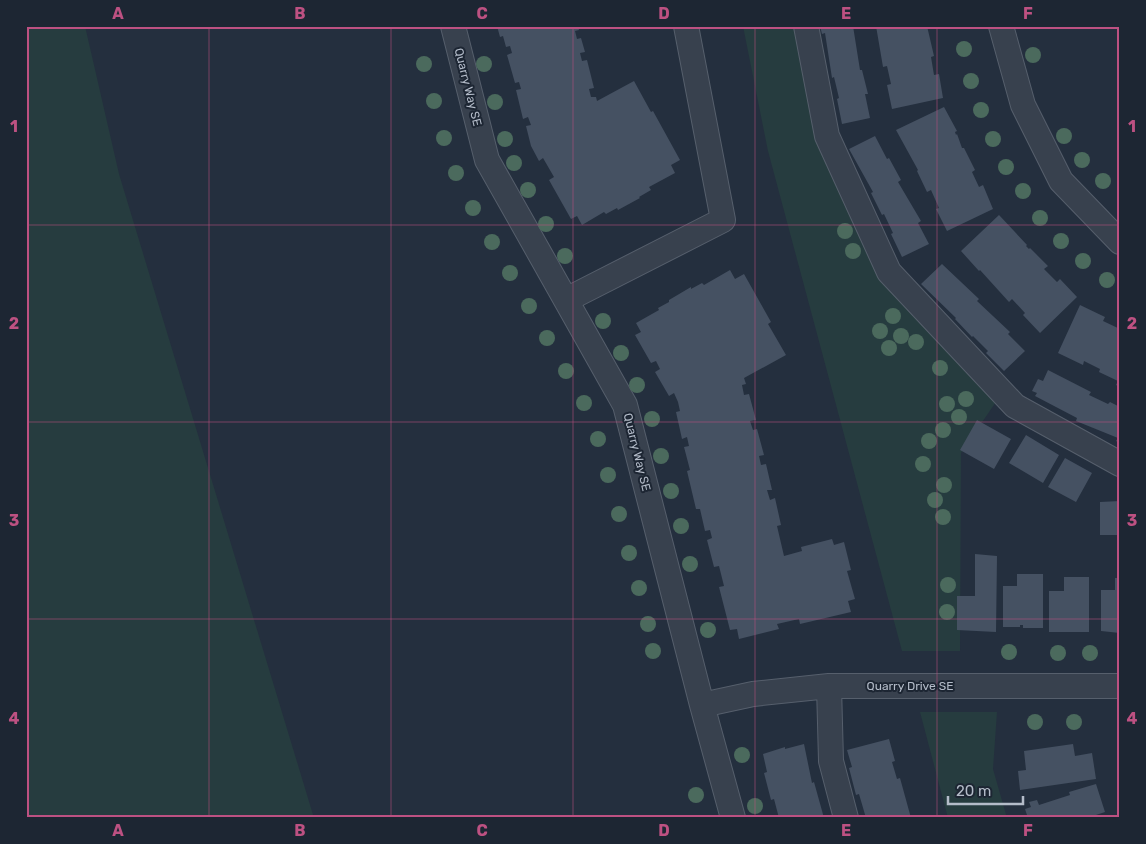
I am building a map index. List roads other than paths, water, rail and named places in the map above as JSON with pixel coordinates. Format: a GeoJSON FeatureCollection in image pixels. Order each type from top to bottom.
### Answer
{"type":"FeatureCollection","features":[{"type":"Feature","properties":{"kind":"street","name":"Quarry Way SE"},"geometry":{"type":"LineString","coordinates":[[453,26],[486,160],[625,405],[733,818]]}},
{"type":"Feature","properties":{"kind":"street"},"geometry":{"type":"LineString","coordinates":[[566,300],[723,220],[686,26]]}},
{"type":"Feature","properties":{"kind":"street"},"geometry":{"type":"LineString","coordinates":[[806,26],[827,136],[889,272],[1015,406],[1120,464]]}},
{"type":"Feature","properties":{"kind":"street"},"geometry":{"type":"LineString","coordinates":[[1001,26],[1023,105],[1060,181],[1120,242]]}},
{"type":"Feature","properties":{"kind":"street"},"geometry":{"type":"LineString","coordinates":[[829,686],[832,761],[846,818]]}},
{"type":"Feature","properties":{"kind":"street","name":"Quarry Drive SE"},"geometry":{"type":"LineString","coordinates":[[702,705],[753,694],[829,686],[1120,686]]}}]}
